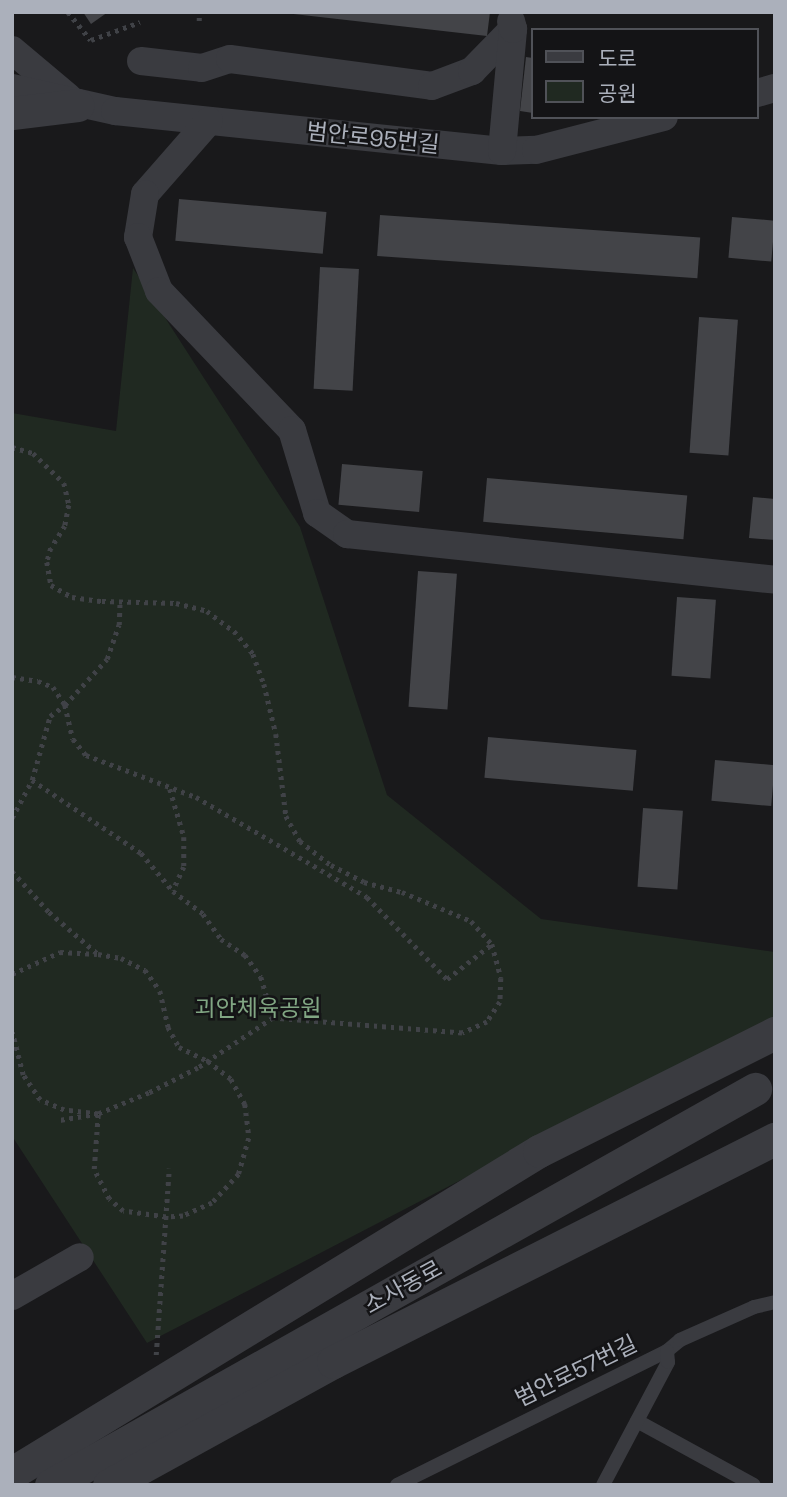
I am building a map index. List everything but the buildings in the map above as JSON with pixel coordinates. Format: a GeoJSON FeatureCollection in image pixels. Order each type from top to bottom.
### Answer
{"type":"FeatureCollection","features":[{"type":"Feature","properties":{"kind":"street"},"geometry":{"type":"LineString","coordinates":[[141,61],[202,68],[230,59],[432,86],[472,71],[510,21]]}},
{"type":"Feature","properties":{"kind":"street"},"geometry":{"type":"LineString","coordinates":[[502,151],[510,21]]}},
{"type":"Feature","properties":{"kind":"street","name":"범안로95번길"},"geometry":{"type":"LineString","coordinates":[[12,50],[45,81],[78,105]]}},
{"type":"Feature","properties":{"kind":"street","name":"범안로95번길"},"geometry":{"type":"LineString","coordinates":[[12,88],[78,105],[502,151],[536,150],[656,119]]}},
{"type":"Feature","properties":{"kind":"street"},"geometry":{"type":"LineString","coordinates":[[12,113],[78,105]]}},
{"type":"Feature","properties":{"kind":"street"},"geometry":{"type":"LineString","coordinates":[[209,121],[145,194],[138,237],[159,292],[292,429],[317,513],[347,534],[775,580]]}},
{"type":"Feature","properties":{"kind":"street"},"geometry":{"type":"LineString","coordinates":[[12,1473],[539,1151],[767,1046]]}},
{"type":"Feature","properties":{"kind":"street","name":"소사동로"},"geometry":{"type":"LineString","coordinates":[[51,1485],[755,1089]]}},
{"type":"Feature","properties":{"kind":"street"},"geometry":{"type":"LineString","coordinates":[[109,1485],[333,1362],[775,1139]]}},
{"type":"Feature","properties":{"kind":"street"},"geometry":{"type":"LineString","coordinates":[[15,1288],[80,1257]]}},
{"type":"Feature","properties":{"kind":"lane","name":"범안로57번길"},"geometry":{"type":"LineString","coordinates":[[397,1485],[667,1351],[680,1340],[754,1307],[775,1302]]}},
{"type":"Feature","properties":{"kind":"lane"},"geometry":{"type":"LineString","coordinates":[[603,1485],[668,1362],[667,1351]]}},
{"type":"Feature","properties":{"kind":"lane"},"geometry":{"type":"LineString","coordinates":[[636,1421],[754,1485]]}},
{"type":"Feature","properties":{"kind":"path"},"geometry":{"type":"LineString","coordinates":[[68,12],[91,40],[140,22]]}},
{"type":"Feature","properties":{"kind":"path"},"geometry":{"type":"LineString","coordinates":[[199,12],[199,21]]}},
{"type":"Feature","properties":{"kind":"path"},"geometry":{"type":"LineString","coordinates":[[12,447],[33,453],[64,482],[69,505],[65,526],[51,548],[47,562],[51,585],[72,597],[120,602],[176,603],[208,611],[234,631],[253,654],[264,684],[276,734],[286,816],[300,841],[331,865],[364,882],[402,892],[471,921],[492,944],[501,978],[500,1002],[487,1022],[462,1033],[273,1018],[208,1061],[149,1093],[98,1114],[57,1121]]}},
{"type":"Feature","properties":{"kind":"path"},"geometry":{"type":"LineString","coordinates":[[12,818],[32,780],[50,716],[65,705],[107,659],[119,625],[120,602]]}},
{"type":"Feature","properties":{"kind":"path"},"geometry":{"type":"LineString","coordinates":[[12,677],[38,681],[53,687],[65,705],[73,739],[86,755],[196,797],[366,897],[447,979],[492,944]]}},
{"type":"Feature","properties":{"kind":"path"},"geometry":{"type":"LineString","coordinates":[[32,780],[141,853],[173,891],[203,914],[221,939],[245,955],[261,977],[273,1018]]}},
{"type":"Feature","properties":{"kind":"path"},"geometry":{"type":"LineString","coordinates":[[170,788],[184,837],[184,867],[173,891]]}},
{"type":"Feature","properties":{"kind":"path"},"geometry":{"type":"LineString","coordinates":[[12,871],[49,912],[98,954]]}},
{"type":"Feature","properties":{"kind":"path"},"geometry":{"type":"LineString","coordinates":[[12,974],[60,953],[98,954],[121,958],[145,970],[160,992],[168,1027],[179,1047],[208,1061],[231,1079],[245,1104],[249,1138],[239,1174],[212,1203],[183,1216],[166,1217],[123,1211],[109,1199],[94,1170],[98,1114]]}},
{"type":"Feature","properties":{"kind":"path"},"geometry":{"type":"LineString","coordinates":[[12,1032],[23,1075],[40,1100],[64,1110],[98,1114]]}},
{"type":"Feature","properties":{"kind":"path"},"geometry":{"type":"LineString","coordinates":[[154,1387],[169,1168]]}},
{"type":"Feature","properties":{"kind":"green space","name":"괴안체육공원"},"geometry":{"type":"Polygon","coordinates":[[[133,268],[300,527],[387,795],[541,919],[775,952],[775,1017],[147,1343],[12,1136],[12,413],[116,431],[133,268]]]}}]}
